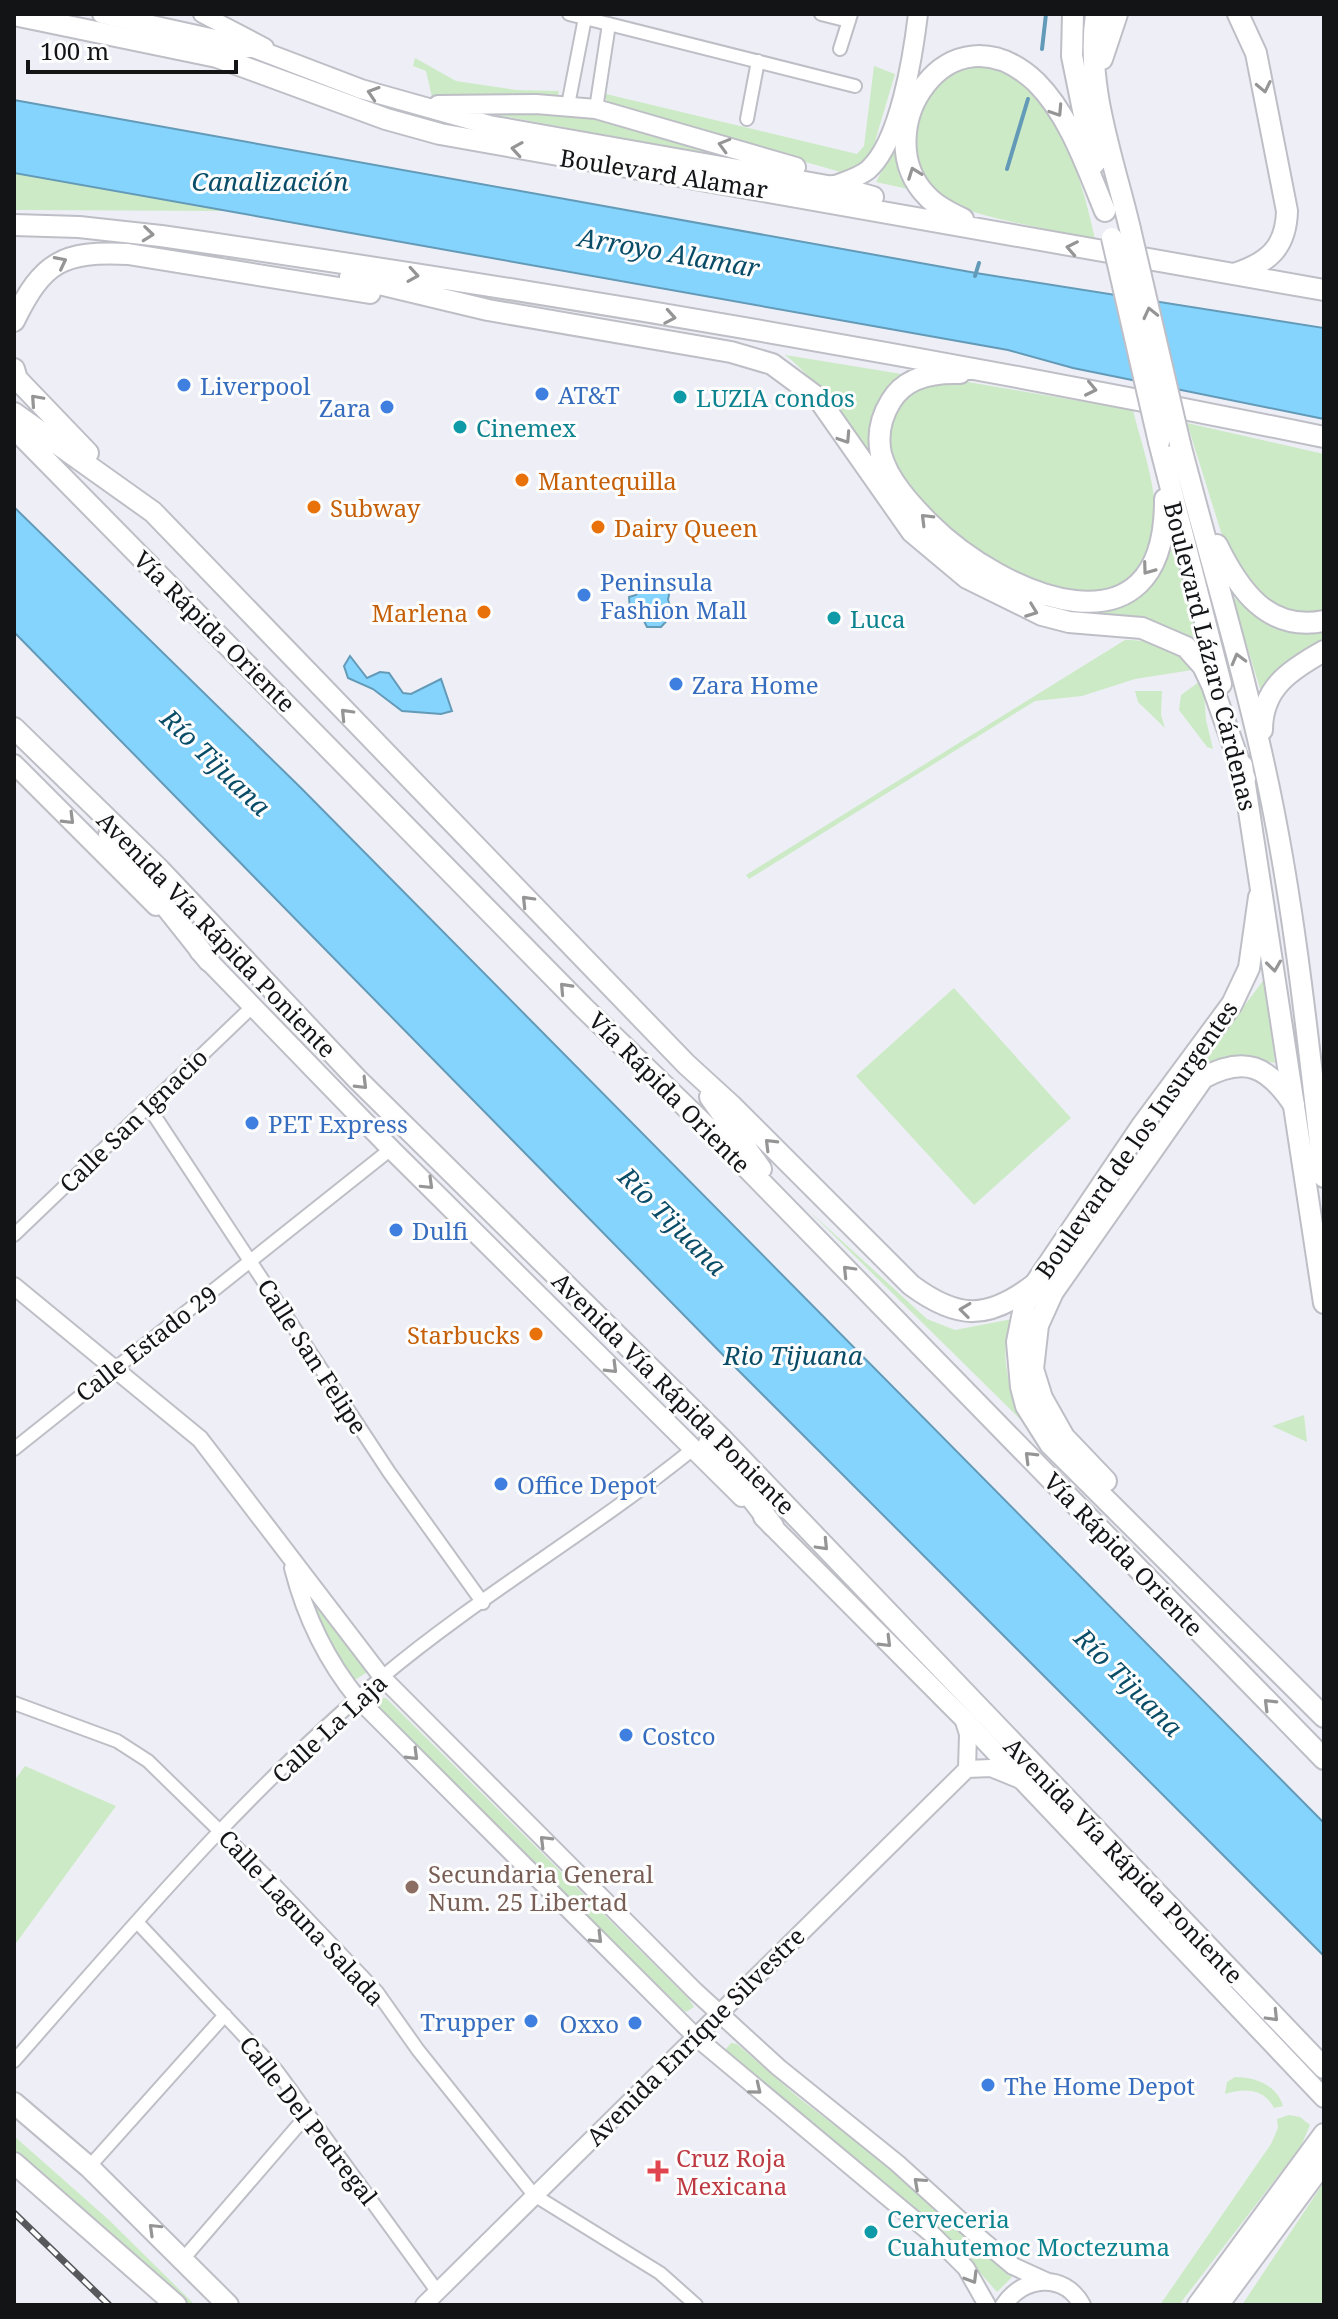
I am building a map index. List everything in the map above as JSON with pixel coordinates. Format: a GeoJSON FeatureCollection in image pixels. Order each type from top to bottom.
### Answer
{"type":"FeatureCollection","features":[{"type":"Feature","properties":{"kind":"main road"},"geometry":{"type":"LineString","coordinates":[[77,14],[175,46],[251,47]]}},
{"type":"Feature","properties":{"kind":"main road"},"geometry":{"type":"LineString","coordinates":[[102,14],[251,47],[409,104],[489,125],[828,184],[917,209],[952,224]]}},
{"type":"Feature","properties":{"kind":"main road"},"geometry":{"type":"LineString","coordinates":[[409,104],[568,105],[596,109],[780,162],[828,184],[864,173],[882,151],[903,90],[918,14]]}},
{"type":"Feature","properties":{"kind":"main road","name":"Boulevard Lázaro Cárdenas"},"geometry":{"type":"LineString","coordinates":[[1073,14],[1072,56],[1076,83],[1105,211],[1121,234],[1191,484],[1270,790],[1296,936],[1324,1177]]}},
{"type":"Feature","properties":{"kind":"main road","name":"Boulevard Lázaro Cárdenas"},"geometry":{"type":"LineString","coordinates":[[1096,14],[1093,62],[1121,234],[1163,467],[1245,779],[1324,1303]]}},
{"type":"Feature","properties":{"kind":"main road"},"geometry":{"type":"LineString","coordinates":[[1104,119],[1102,59],[1117,14]]}},
{"type":"Feature","properties":{"kind":"main road"},"geometry":{"type":"LineString","coordinates":[[1231,275],[1253,268],[1276,251],[1284,237],[1287,211],[1256,53],[1238,14]]}},
{"type":"Feature","properties":{"kind":"main road","name":"Boulevard Alamar"},"geometry":{"type":"LineString","coordinates":[[14,15],[175,46],[263,71],[386,119],[440,134],[1324,290]]}},
{"type":"Feature","properties":{"kind":"main road"},"geometry":{"type":"LineString","coordinates":[[996,233],[928,197],[919,187],[909,159],[908,129],[917,94],[934,71],[954,58],[968,55],[1002,58],[1038,84],[1065,124],[1105,211]]}},
{"type":"Feature","properties":{"kind":"main road"},"geometry":{"type":"LineString","coordinates":[[14,225],[79,227],[253,249],[882,351],[1040,379],[1324,437]]}},
{"type":"Feature","properties":{"kind":"main road"},"geometry":{"type":"LineString","coordinates":[[253,249],[323,270],[488,310]]}},
{"type":"Feature","properties":{"kind":"main road"},"geometry":{"type":"LineString","coordinates":[[14,321],[30,288],[44,272],[63,258],[90,252],[128,254],[544,319],[731,352],[772,364],[818,398],[912,532],[967,578],[1042,615],[1069,622],[1142,628],[1186,647],[1203,666],[1212,685],[1245,779]]}},
{"type":"Feature","properties":{"kind":"main road"},"geometry":{"type":"LineString","coordinates":[[544,319],[757,344],[882,351]]}},
{"type":"Feature","properties":{"kind":"main road"},"geometry":{"type":"LineString","coordinates":[[14,369],[17,379],[53,420],[153,512],[686,1064],[911,1285],[935,1303],[970,1312],[988,1311],[1014,1300],[1035,1284]]}},
{"type":"Feature","properties":{"kind":"main road"},"geometry":{"type":"LineString","coordinates":[[1040,379],[942,372],[922,376],[905,385],[883,414],[880,442],[888,471],[916,510],[964,554],[1005,580],[1056,600],[1087,604],[1114,598],[1139,582],[1163,542],[1163,467]]}},
{"type":"Feature","properties":{"kind":"main road"},"geometry":{"type":"LineString","coordinates":[[14,413],[153,512]]}},
{"type":"Feature","properties":{"kind":"main road","name":"Vía Rápida Oriente"},"geometry":{"type":"LineString","coordinates":[[14,428],[801,1224],[1324,1759]]}},
{"type":"Feature","properties":{"kind":"main road"},"geometry":{"type":"LineString","coordinates":[[1191,484],[1228,568],[1253,602],[1286,621],[1324,621]]}},
{"type":"Feature","properties":{"kind":"main road"},"geometry":{"type":"LineString","coordinates":[[1270,790],[1262,734],[1266,699],[1287,674],[1324,651]]}},
{"type":"Feature","properties":{"kind":"main road","name":"Avenida Vía Rápida Poniente"},"geometry":{"type":"LineString","coordinates":[[14,728],[160,870],[357,1079],[721,1438],[1324,2068]]}},
{"type":"Feature","properties":{"kind":"main road","name":"Avenida Vía Rápida Poniente"},"geometry":{"type":"LineString","coordinates":[[14,764],[391,1149],[963,1718],[1324,2098]]}},
{"type":"Feature","properties":{"kind":"main road"},"geometry":{"type":"LineString","coordinates":[[65,778],[209,961]]}},
{"type":"Feature","properties":{"kind":"main road","name":"Boulevard de los Insurgentes"},"geometry":{"type":"LineString","coordinates":[[1261,872],[1252,954],[1243,982],[1205,1043],[1141,1127],[1035,1284],[1024,1307],[1017,1342],[1021,1387],[1036,1426],[1050,1444],[1324,1717]]}},
{"type":"Feature","properties":{"kind":"main road"},"geometry":{"type":"LineString","coordinates":[[1296,936],[1324,1061]]}},
{"type":"Feature","properties":{"kind":"main road"},"geometry":{"type":"LineString","coordinates":[[686,1064],[801,1224]]}},
{"type":"Feature","properties":{"kind":"main road","name":"Boulevard de los Insurgentes"},"geometry":{"type":"LineString","coordinates":[[1294,1105],[1280,1084],[1262,1071],[1244,1064],[1224,1066],[1203,1078],[1053,1292],[1033,1347],[1036,1385],[1064,1437],[1324,1699]]}},
{"type":"Feature","properties":{"kind":"main road"},"geometry":{"type":"LineString","coordinates":[[1141,1127],[1155,1144]]}},
{"type":"Feature","properties":{"kind":"main road"},"geometry":{"type":"LineString","coordinates":[[638,1357],[773,1526]]}},
{"type":"Feature","properties":{"kind":"main road"},"geometry":{"type":"LineString","coordinates":[[14,2103],[89,2167],[228,2305]]}},
{"type":"Feature","properties":{"kind":"main road"},"geometry":{"type":"LineString","coordinates":[[1198,2305],[1323,2137]]}},
{"type":"Feature","properties":{"kind":"main road"},"geometry":{"type":"LineString","coordinates":[[1218,2305],[1324,2162]]}},
{"type":"Feature","properties":{"kind":"main road"},"geometry":{"type":"LineString","coordinates":[[14,2163],[176,2305]]}},
{"type":"Feature","properties":{"kind":"main road"},"geometry":{"type":"LineString","coordinates":[[1228,2305],[1242,2273]]}},
{"type":"Feature","properties":{"kind":"street"},"geometry":{"type":"LineString","coordinates":[[202,14],[284,57]]}},
{"type":"Feature","properties":{"kind":"street"},"geometry":{"type":"LineString","coordinates":[[569,14],[855,86]]}},
{"type":"Feature","properties":{"kind":"street"},"geometry":{"type":"LineString","coordinates":[[821,14],[850,18],[840,49]]}},
{"type":"Feature","properties":{"kind":"street"},"geometry":{"type":"LineString","coordinates":[[568,105],[585,18]]}},
{"type":"Feature","properties":{"kind":"street"},"geometry":{"type":"LineString","coordinates":[[596,109],[609,24]]}},
{"type":"Feature","properties":{"kind":"street"},"geometry":{"type":"LineString","coordinates":[[747,119],[758,61]]}},
{"type":"Feature","properties":{"kind":"street","name":"Calle San Ignacio"},"geometry":{"type":"LineString","coordinates":[[14,1235],[253,1006]]}},
{"type":"Feature","properties":{"kind":"street","name":"Calle San Felipe"},"geometry":{"type":"LineString","coordinates":[[148,1106],[389,1472],[483,1603]]}},
{"type":"Feature","properties":{"kind":"street","name":"Calle Estado 29"},"geometry":{"type":"LineString","coordinates":[[14,1449],[391,1149]]}},
{"type":"Feature","properties":{"kind":"street"},"geometry":{"type":"LineString","coordinates":[[14,1286],[200,1439],[382,1677],[720,2014],[1013,2266],[1068,2288],[1082,2305]]}},
{"type":"Feature","properties":{"kind":"street","name":"Calle La Laja"},"geometry":{"type":"LineString","coordinates":[[14,2061],[219,1829],[382,1677],[606,1517],[693,1449]]}},
{"type":"Feature","properties":{"kind":"street"},"geometry":{"type":"LineString","coordinates":[[292,1562],[299,1593],[312,1623],[337,1671],[358,1699],[697,2038],[934,2236],[966,2268],[987,2305]]}},
{"type":"Feature","properties":{"kind":"street","name":"Calle Laguna Salada"},"geometry":{"type":"LineString","coordinates":[[14,1703],[131,1748],[219,1829],[377,1992],[418,2050],[534,2195],[660,2273],[696,2305]]}},
{"type":"Feature","properties":{"kind":"street"},"geometry":{"type":"LineString","coordinates":[[963,1718],[968,1734],[967,1769],[991,1768],[1023,1782]]}},
{"type":"Feature","properties":{"kind":"street","name":"Avenida Enríque Silvestre"},"geometry":{"type":"LineString","coordinates":[[424,2305],[967,1769]]}},
{"type":"Feature","properties":{"kind":"street","name":"Calle Del Pedregal"},"geometry":{"type":"LineString","coordinates":[[137,1922],[260,2051],[437,2291]]}},
{"type":"Feature","properties":{"kind":"street"},"geometry":{"type":"LineString","coordinates":[[89,2167],[225,2015]]}},
{"type":"Feature","properties":{"kind":"street"},"geometry":{"type":"LineString","coordinates":[[184,2258],[308,2114]]}},
{"type":"Feature","properties":{"kind":"street"},"geometry":{"type":"LineString","coordinates":[[1004,2305],[1022,2287],[1046,2281]]}},
{"type":"Feature","properties":{"kind":"green space"},"geometry":{"type":"Polygon","coordinates":[[[415,58],[456,81],[516,90],[559,91],[557,100],[432,97],[426,71],[413,66],[415,58]]]}},
{"type":"Feature","properties":{"kind":"green space"},"geometry":{"type":"Polygon","coordinates":[[[960,64],[997,66],[1018,79],[1036,96],[1064,140],[1083,191],[1095,239],[987,216],[948,202],[932,189],[918,158],[917,118],[933,89],[960,64]]]}},
{"type":"Feature","properties":{"kind":"green space"},"geometry":{"type":"Polygon","coordinates":[[[874,66],[895,74],[871,155],[864,165],[844,173],[611,106],[605,98],[606,94],[857,154],[864,146],[874,66]]]}},
{"type":"Feature","properties":{"kind":"green space"},"geometry":{"type":"Polygon","coordinates":[[[475,111],[589,116],[729,158],[475,111]]]}},
{"type":"Feature","properties":{"kind":"green space"},"geometry":{"type":"Polygon","coordinates":[[[894,148],[899,175],[908,189],[876,182],[894,148]]]}},
{"type":"Feature","properties":{"kind":"green space"},"geometry":{"type":"Polygon","coordinates":[[[14,173],[228,211],[14,210],[14,173]]]}},
{"type":"Feature","properties":{"kind":"green space"},"geometry":{"type":"Polygon","coordinates":[[[785,355],[914,376],[877,417],[880,468],[912,521],[964,569],[1026,603],[1088,614],[1140,595],[1173,537],[1205,653],[1188,639],[1156,625],[1068,617],[1035,608],[1003,594],[963,570],[926,540],[895,505],[816,386],[785,355]]]}},
{"type":"Feature","properties":{"kind":"green space"},"geometry":{"type":"Polygon","coordinates":[[[950,379],[1133,410],[1154,493],[1155,515],[1149,555],[1135,577],[1102,598],[1012,579],[917,505],[888,455],[888,425],[904,396],[925,383],[950,379]]]}},
{"type":"Feature","properties":{"kind":"green space"},"geometry":{"type":"Polygon","coordinates":[[[1187,423],[1324,454],[1324,616],[1277,610],[1230,561],[1187,423]]]}},
{"type":"Feature","properties":{"kind":"green space"},"geometry":{"type":"Polygon","coordinates":[[[1231,594],[1251,612],[1273,624],[1296,630],[1324,630],[1324,646],[1262,695],[1231,594]]]}},
{"type":"Feature","properties":{"kind":"green space"},"geometry":{"type":"Polygon","coordinates":[[[1125,640],[1144,641],[1172,650],[1192,670],[1135,679],[1082,696],[1035,701],[749,879],[746,875],[1125,640]]]}},
{"type":"Feature","properties":{"kind":"green space"},"geometry":{"type":"Polygon","coordinates":[[[1203,679],[1206,720],[1213,749],[1207,747],[1179,710],[1181,695],[1203,679]]]}},
{"type":"Feature","properties":{"kind":"green space"},"geometry":{"type":"Polygon","coordinates":[[[1135,691],[1162,691],[1161,715],[1165,728],[1138,702],[1135,691]]]}},
{"type":"Feature","properties":{"kind":"green space"},"geometry":{"type":"Polygon","coordinates":[[[1265,978],[1275,1063],[1240,1055],[1200,1065],[1265,978]]]}},
{"type":"Feature","properties":{"kind":"green space"},"geometry":{"type":"Polygon","coordinates":[[[954,988],[1071,1118],[974,1205],[856,1076],[954,988]]]}},
{"type":"Feature","properties":{"kind":"green space"},"geometry":{"type":"Polygon","coordinates":[[[806,1208],[927,1319],[955,1330],[1012,1319],[1006,1346],[1007,1374],[1026,1425],[806,1208]]]}},
{"type":"Feature","properties":{"kind":"green space"},"geometry":{"type":"Polygon","coordinates":[[[1304,1415],[1307,1442],[1272,1426],[1304,1415]]]}},
{"type":"Feature","properties":{"kind":"green space"},"geometry":{"type":"Polygon","coordinates":[[[308,1593],[369,1671],[355,1680],[348,1676],[306,1598],[308,1593]]]}},
{"type":"Feature","properties":{"kind":"green space"},"geometry":{"type":"Polygon","coordinates":[[[379,1698],[386,1698],[694,2007],[686,2012],[681,2008],[377,1707],[379,1698]]]}},
{"type":"Feature","properties":{"kind":"green space"},"geometry":{"type":"Polygon","coordinates":[[[25,1766],[116,1806],[14,1946],[14,1781],[25,1766]]]}},
{"type":"Feature","properties":{"kind":"green space"},"geometry":{"type":"Polygon","coordinates":[[[731,2043],[737,2044],[799,2098],[885,2164],[1014,2275],[997,2292],[947,2235],[730,2056],[725,2050],[731,2043]]]}},
{"type":"Feature","properties":{"kind":"green space"},"geometry":{"type":"Polygon","coordinates":[[[1235,2077],[1264,2084],[1276,2093],[1283,2106],[1274,2108],[1270,2101],[1253,2091],[1225,2094],[1227,2082],[1235,2077]]]}},
{"type":"Feature","properties":{"kind":"green space"},"geometry":{"type":"Polygon","coordinates":[[[1289,2115],[1300,2117],[1310,2125],[1301,2146],[1179,2305],[1160,2305],[1271,2144],[1278,2128],[1277,2119],[1289,2115]]]}},
{"type":"Feature","properties":{"kind":"green space"},"geometry":{"type":"Polygon","coordinates":[[[14,2136],[109,2220],[195,2305],[181,2305],[14,2156],[14,2136]]]}},
{"type":"Feature","properties":{"kind":"green space"},"geometry":{"type":"Polygon","coordinates":[[[1324,2182],[1324,2305],[1242,2305],[1324,2182]]]}},
{"type":"Feature","properties":{"kind":"water","name":"Canalización"},"geometry":{"type":"Polygon","coordinates":[[[14,100],[976,273],[1324,328],[1324,419],[1073,368],[1008,350],[14,173],[14,100]]]}},
{"type":"Feature","properties":{"kind":"water","name":"Rio Tijuana"},"geometry":{"type":"Polygon","coordinates":[[[14,507],[301,788],[1324,1823],[1324,1956],[724,1356],[14,632],[14,507]]]}},
{"type":"Feature","properties":{"kind":"water"},"geometry":{"type":"Polygon","coordinates":[[[665,583],[670,589],[668,600],[673,614],[661,627],[647,627],[641,615],[630,610],[629,597],[636,595],[641,587],[665,583]]]}},
{"type":"Feature","properties":{"kind":"water"},"geometry":{"type":"Polygon","coordinates":[[[350,656],[367,678],[380,672],[389,673],[403,693],[411,694],[441,679],[452,711],[441,714],[402,711],[373,689],[348,678],[344,666],[350,656]]]}},
{"type":"Feature","properties":{"kind":"waterway"},"geometry":{"type":"LineString","coordinates":[[1042,49],[1046,14]]}},
{"type":"Feature","properties":{"kind":"waterway"},"geometry":{"type":"LineString","coordinates":[[1007,169],[1028,99]]}},
{"type":"Feature","properties":{"kind":"waterway"},"geometry":{"type":"LineString","coordinates":[[975,276],[979,263]]}},
{"type":"Feature","properties":{"kind":"railway"},"geometry":{"type":"LineString","coordinates":[[14,2213],[109,2305]]}},
{"type":"Feature","properties":{"kind":"place","name":"Liverpool"},"geometry":{"type":"Point","coordinates":[184,385]}},
{"type":"Feature","properties":{"kind":"place","name":"AT&T"},"geometry":{"type":"Point","coordinates":[542,394]}},
{"type":"Feature","properties":{"kind":"place","name":"LUZIA condos"},"geometry":{"type":"Point","coordinates":[680,397]}},
{"type":"Feature","properties":{"kind":"place","name":"Zara"},"geometry":{"type":"Point","coordinates":[387,407]}},
{"type":"Feature","properties":{"kind":"place","name":"Cinemex"},"geometry":{"type":"Point","coordinates":[460,427]}},
{"type":"Feature","properties":{"kind":"place","name":"Mantequilla"},"geometry":{"type":"Point","coordinates":[522,480]}},
{"type":"Feature","properties":{"kind":"place","name":"Subway"},"geometry":{"type":"Point","coordinates":[314,507]}},
{"type":"Feature","properties":{"kind":"place","name":"Dairy Queen"},"geometry":{"type":"Point","coordinates":[598,527]}},
{"type":"Feature","properties":{"kind":"place","name":"Peninsula Fashion Mall"},"geometry":{"type":"Point","coordinates":[584,595]}},
{"type":"Feature","properties":{"kind":"place","name":"Marlena"},"geometry":{"type":"Point","coordinates":[484,612]}},
{"type":"Feature","properties":{"kind":"place","name":"Luca"},"geometry":{"type":"Point","coordinates":[834,618]}},
{"type":"Feature","properties":{"kind":"place","name":"Zara Home"},"geometry":{"type":"Point","coordinates":[676,684]}},
{"type":"Feature","properties":{"kind":"place","name":"PET Express"},"geometry":{"type":"Point","coordinates":[252,1123]}},
{"type":"Feature","properties":{"kind":"place","name":"Dulfi"},"geometry":{"type":"Point","coordinates":[396,1230]}},
{"type":"Feature","properties":{"kind":"place","name":"Starbucks"},"geometry":{"type":"Point","coordinates":[536,1334]}},
{"type":"Feature","properties":{"kind":"place","name":"Office Depot"},"geometry":{"type":"Point","coordinates":[501,1484]}},
{"type":"Feature","properties":{"kind":"place","name":"Costco"},"geometry":{"type":"Point","coordinates":[626,1735]}},
{"type":"Feature","properties":{"kind":"place","name":"Secundaria General Num. 25 Libertad"},"geometry":{"type":"Point","coordinates":[412,1887]}},
{"type":"Feature","properties":{"kind":"place","name":"Trupper"},"geometry":{"type":"Point","coordinates":[531,2021]}},
{"type":"Feature","properties":{"kind":"place","name":"Oxxo"},"geometry":{"type":"Point","coordinates":[635,2023]}},
{"type":"Feature","properties":{"kind":"place","name":"The Home Depot"},"geometry":{"type":"Point","coordinates":[988,2085]}},
{"type":"Feature","properties":{"kind":"place","name":"Cruz Roja Mexicana"},"geometry":{"type":"Point","coordinates":[658,2171]}},
{"type":"Feature","properties":{"kind":"place","name":"Cerveceria Cuahutemoc Moctezuma"},"geometry":{"type":"Point","coordinates":[871,2232]}},
{"type":"Feature","properties":{"kind":"water label","name":"Arroyo Alamar"},"geometry":{"type":"Point","coordinates":[669,252]}},
{"type":"Feature","properties":{"kind":"water label","name":"Río Tijuana"},"geometry":{"type":"Point","coordinates":[216,762]}},
{"type":"Feature","properties":{"kind":"water label","name":"Río Tijuana"},"geometry":{"type":"Point","coordinates":[673,1221]}},
{"type":"Feature","properties":{"kind":"water label","name":"Río Tijuana"},"geometry":{"type":"Point","coordinates":[1129,1682]}}]}
